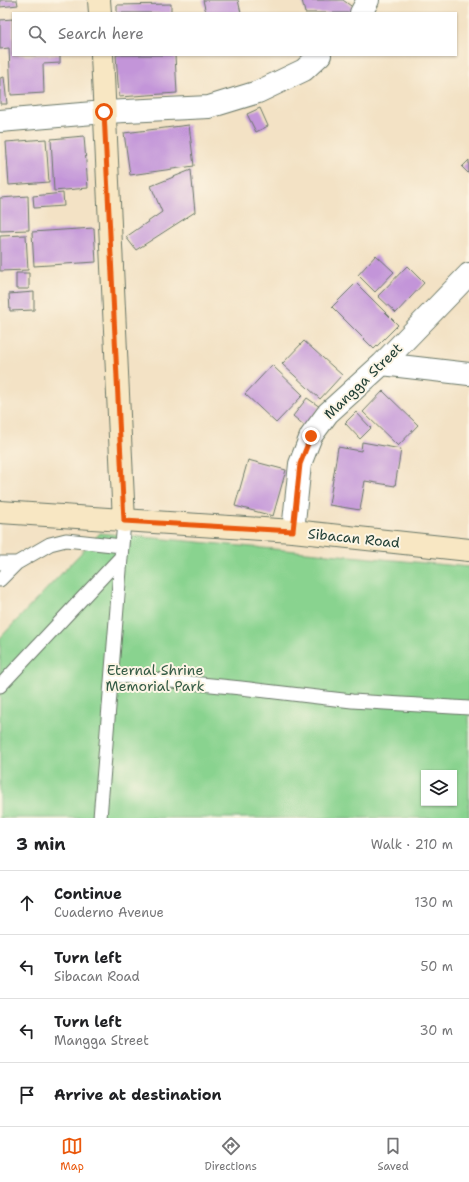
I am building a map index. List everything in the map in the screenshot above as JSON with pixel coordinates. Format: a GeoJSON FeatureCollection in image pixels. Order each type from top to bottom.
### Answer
{"type":"FeatureCollection","features":[{"type":"Feature","properties":{"kind":"street"},"geometry":{"type":"LineString","coordinates":[[99,0],[100,12]]}},
{"type":"Feature","properties":{"kind":"street"},"geometry":{"type":"LineString","coordinates":[[362,12],[368,0]]}},
{"type":"Feature","properties":{"kind":"street"},"geometry":{"type":"LineString","coordinates":[[102,56],[124,521]]}},
{"type":"Feature","properties":{"kind":"street"},"geometry":{"type":"LineString","coordinates":[[0,121],[104,112],[209,107],[258,92],[304,70],[319,56]]}},
{"type":"Feature","properties":{"kind":"street","name":"Mangga Street"},"geometry":{"type":"LineString","coordinates":[[293,531],[300,464],[311,436],[328,413],[382,364],[469,274]]}},
{"type":"Feature","properties":{"kind":"street"},"geometry":{"type":"LineString","coordinates":[[382,364],[469,374]]}},
{"type":"Feature","properties":{"kind":"street","name":"Sibacan Road"},"geometry":{"type":"LineString","coordinates":[[0,512],[293,531],[469,550]]}},
{"type":"Feature","properties":{"kind":"lane"},"geometry":{"type":"LineString","coordinates":[[100,818],[124,521]]}},
{"type":"Feature","properties":{"kind":"lane"},"geometry":{"type":"LineString","coordinates":[[0,580],[17,563],[50,544],[66,540],[122,552]]}},
{"type":"Feature","properties":{"kind":"lane"},"geometry":{"type":"LineString","coordinates":[[0,686],[122,552]]}},
{"type":"Feature","properties":{"kind":"lane"},"geometry":{"type":"LineString","coordinates":[[0,563],[17,563]]}},
{"type":"Feature","properties":{"kind":"lane"},"geometry":{"type":"LineString","coordinates":[[112,675],[352,701],[469,708]]}},
{"type":"Feature","properties":{"kind":"green space","name":"Eternal Shrine Memorial Park"},"geometry":{"type":"Polygon","coordinates":[[[100,533],[469,567],[469,818],[0,818],[0,638],[100,533]]]}},
{"type":"Feature","properties":{"kind":"building"},"geometry":{"type":"Polygon","coordinates":[[[0,0],[17,0],[18,5],[0,7],[0,0]]]}},
{"type":"Feature","properties":{"kind":"building"},"geometry":{"type":"Polygon","coordinates":[[[203,0],[238,0],[241,12],[206,12],[203,0]]]}},
{"type":"Feature","properties":{"kind":"building"},"geometry":{"type":"Polygon","coordinates":[[[302,0],[343,0],[355,9],[352,12],[305,12],[302,0]]]}},
{"type":"Feature","properties":{"kind":"building"},"geometry":{"type":"Polygon","coordinates":[[[171,4],[171,12],[117,12],[117,5],[171,4]]]}},
{"type":"Feature","properties":{"kind":"building"},"geometry":{"type":"Polygon","coordinates":[[[12,19],[12,56],[60,56],[60,63],[43,64],[44,93],[11,95],[9,48],[0,49],[0,20],[12,19]]]}},
{"type":"Feature","properties":{"kind":"building"},"geometry":{"type":"Polygon","coordinates":[[[116,56],[175,56],[177,93],[119,97],[116,56]]]}},
{"type":"Feature","properties":{"kind":"building"},"geometry":{"type":"Polygon","coordinates":[[[4,77],[7,104],[0,104],[0,78],[4,77]]]}},
{"type":"Feature","properties":{"kind":"building"},"geometry":{"type":"Polygon","coordinates":[[[260,108],[268,126],[256,132],[247,114],[260,108]]]}},
{"type":"Feature","properties":{"kind":"building"},"geometry":{"type":"Polygon","coordinates":[[[189,125],[194,166],[130,175],[124,133],[189,125]]]}},
{"type":"Feature","properties":{"kind":"building"},"geometry":{"type":"Polygon","coordinates":[[[84,136],[88,188],[54,191],[51,139],[84,136]]]}},
{"type":"Feature","properties":{"kind":"building"},"geometry":{"type":"Polygon","coordinates":[[[46,139],[49,182],[9,185],[6,142],[46,139]]]}},
{"type":"Feature","properties":{"kind":"building"},"geometry":{"type":"Polygon","coordinates":[[[469,160],[469,174],[462,167],[469,160]]]}},
{"type":"Feature","properties":{"kind":"building"},"geometry":{"type":"Polygon","coordinates":[[[191,170],[195,212],[136,250],[126,237],[162,212],[151,186],[191,170]]]}},
{"type":"Feature","properties":{"kind":"building"},"geometry":{"type":"Polygon","coordinates":[[[63,193],[64,206],[34,208],[33,196],[63,193]]]}},
{"type":"Feature","properties":{"kind":"building"},"geometry":{"type":"Polygon","coordinates":[[[28,196],[29,230],[0,231],[0,198],[28,196]]]}},
{"type":"Feature","properties":{"kind":"building"},"geometry":{"type":"Polygon","coordinates":[[[94,228],[96,262],[34,266],[32,232],[94,228]]]}},
{"type":"Feature","properties":{"kind":"building"},"geometry":{"type":"Polygon","coordinates":[[[26,235],[28,270],[0,271],[0,236],[26,235]]]}},
{"type":"Feature","properties":{"kind":"building"},"geometry":{"type":"Polygon","coordinates":[[[376,255],[394,272],[375,292],[358,275],[376,255]]]}},
{"type":"Feature","properties":{"kind":"building"},"geometry":{"type":"Polygon","coordinates":[[[407,266],[424,283],[396,313],[378,296],[407,266]]]}},
{"type":"Feature","properties":{"kind":"building"},"geometry":{"type":"Polygon","coordinates":[[[16,273],[29,273],[29,289],[16,289],[16,273]]]}},
{"type":"Feature","properties":{"kind":"building"},"geometry":{"type":"Polygon","coordinates":[[[356,283],[398,325],[374,349],[332,307],[356,283]]]}},
{"type":"Feature","properties":{"kind":"building"},"geometry":{"type":"Polygon","coordinates":[[[34,292],[34,310],[10,311],[9,294],[34,292]]]}},
{"type":"Feature","properties":{"kind":"building"},"geometry":{"type":"Polygon","coordinates":[[[304,341],[342,375],[320,399],[282,364],[304,341]]]}},
{"type":"Feature","properties":{"kind":"building"},"geometry":{"type":"Polygon","coordinates":[[[272,365],[303,395],[276,423],[245,394],[272,365]]]}},
{"type":"Feature","properties":{"kind":"building"},"geometry":{"type":"Polygon","coordinates":[[[383,391],[418,425],[398,446],[363,412],[383,391]]]}},
{"type":"Feature","properties":{"kind":"building"},"geometry":{"type":"Polygon","coordinates":[[[307,398],[320,407],[305,426],[293,416],[307,398]]]}},
{"type":"Feature","properties":{"kind":"building"},"geometry":{"type":"Polygon","coordinates":[[[356,412],[371,428],[360,439],[345,423],[356,412]]]}},
{"type":"Feature","properties":{"kind":"building"},"geometry":{"type":"Polygon","coordinates":[[[362,442],[401,449],[395,486],[365,481],[360,510],[329,505],[338,447],[361,451],[362,442]]]}},
{"type":"Feature","properties":{"kind":"building"},"geometry":{"type":"Polygon","coordinates":[[[248,460],[286,470],[273,516],[235,506],[248,460]]]}},
{"type":"Feature","properties":{"kind":"route"},"geometry":{"type":"LineString","coordinates":[[104,112],[124,521],[293,531],[300,464],[311,436]]}}]}
